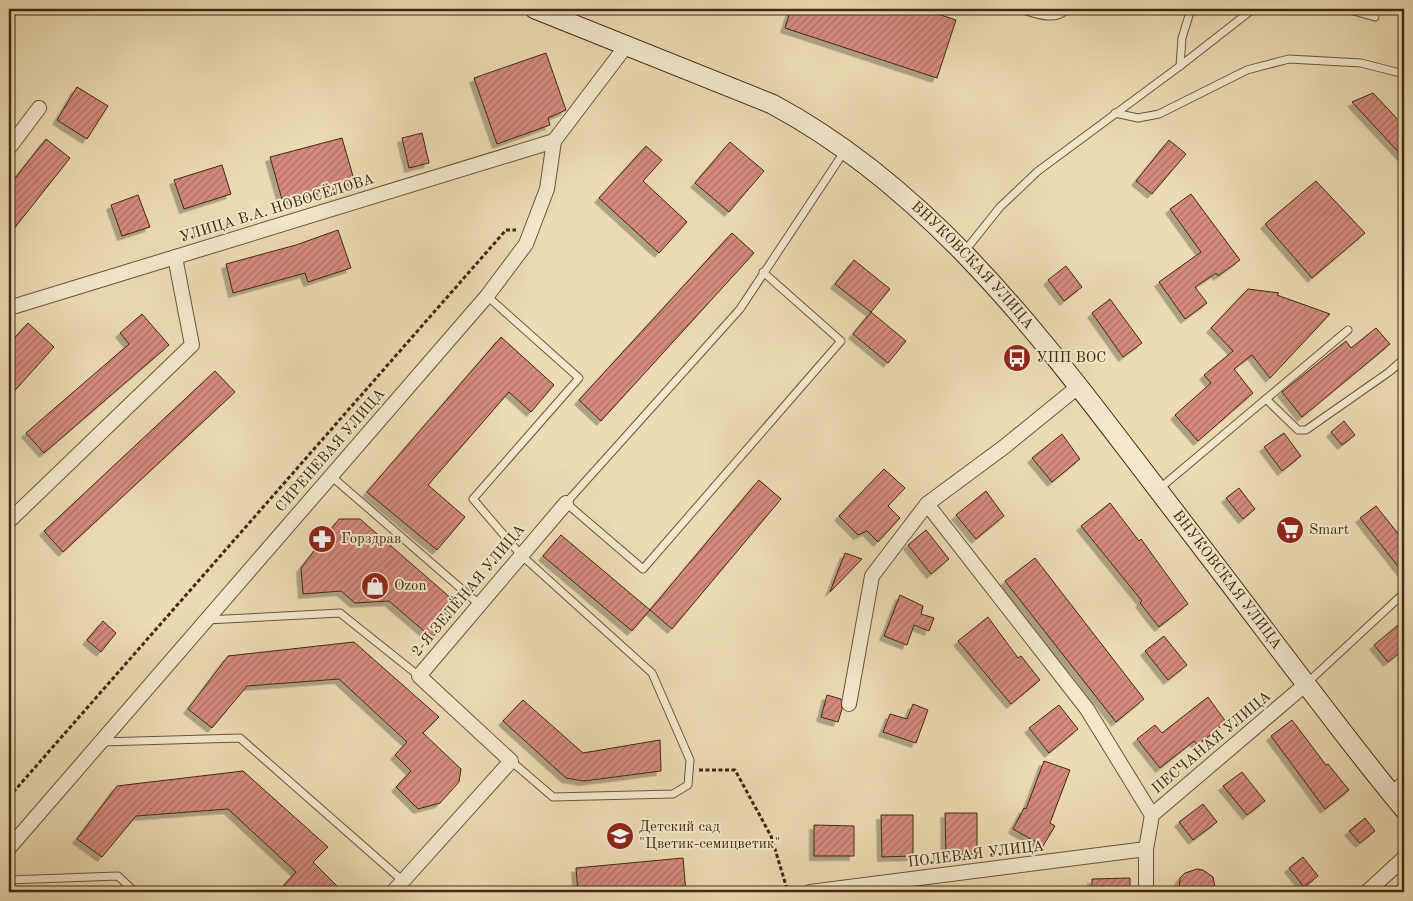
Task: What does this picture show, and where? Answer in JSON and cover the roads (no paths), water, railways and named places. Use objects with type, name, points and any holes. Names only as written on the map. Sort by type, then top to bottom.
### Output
[{"type":"main road","name":"ВНУКОВСКАЯ УЛИЦА","points":[[535,9],[772,104],[805,121],[846,149],[899,192],[964,253],[1017,310],[1079,386],[1306,684],[1404,809]]},
{"type":"street","name":"СИРЕНЕВАЯ УЛИЦА","points":[[9,848],[487,296],[526,244],[547,190],[554,141],[626,46]]},
{"type":"street","points":[[9,148],[39,108]]},
{"type":"street","name":"УЛИЦА В.А. НОВОСЁЛОВА","points":[[9,308],[554,141]]},
{"type":"street","points":[[9,520],[192,345],[175,257]]},
{"type":"street","points":[[849,704],[872,576],[927,504],[1004,448],[1079,386]]},
{"type":"street","name":"2-Я ЗЕЛЁНАЯ УЛИЦА","points":[[512,761],[419,676],[566,503]]},
{"type":"street","points":[[927,504],[1087,709],[1152,815]]},
{"type":"street","name":"ПЕСЧАНАЯ УЛИЦА","points":[[1146,892],[1146,849],[1152,815],[1306,684]]},
{"type":"street","points":[[392,892],[512,761]]},
{"type":"street","name":"ПОЛЕВАЯ УЛИЦА","points":[[810,892],[1146,849]]},
{"type":"street","points":[[1367,892],[1404,858]]},
{"type":"lane","points":[[1020,9],[1045,17],[1061,15],[1068,9]]},
{"type":"lane","points":[[1180,66],[1182,38],[1191,9]]},
{"type":"lane","points":[[964,253],[1000,207],[1038,171],[1180,66],[1253,9]]},
{"type":"lane","points":[[1346,9],[1375,17]]},
{"type":"lane","points":[[1115,114],[1138,118],[1159,114],[1248,70],[1289,59],[1361,63],[1404,74]]},
{"type":"lane","points":[[763,272],[841,341],[643,569],[566,503],[740,309],[763,272],[846,149]]},
{"type":"lane","points":[[487,296],[579,378],[473,499],[520,555],[652,673],[690,760],[688,785],[674,794],[553,797],[512,761]]},
{"type":"lane","points":[[1158,490],[1348,330]]},
{"type":"lane","points":[[1266,399],[1298,430],[1306,430],[1389,372],[1404,359]]},
{"type":"lane","points":[[331,476],[480,605]]},
{"type":"lane","points":[[1306,684],[1404,594]]},
{"type":"lane","points":[[206,620],[340,613],[419,676]]},
{"type":"lane","points":[[101,742],[240,738],[403,881]]},
{"type":"lane","points":[[1389,791],[1404,779]]},
{"type":"lane","points":[[9,880],[118,876],[135,892]]},
{"type":"place","name":"УПП ВОС","points":[[1017,358]]},
{"type":"place","name":"Smart","points":[[1290,530]]},
{"type":"place","name":"Горздрав","points":[[322,539]]},
{"type":"place","name":"Ozon","points":[[375,586]]},
{"type":"place","name":"Детский сад \"Цветик-семицветик\"","points":[[620,836]]}]
